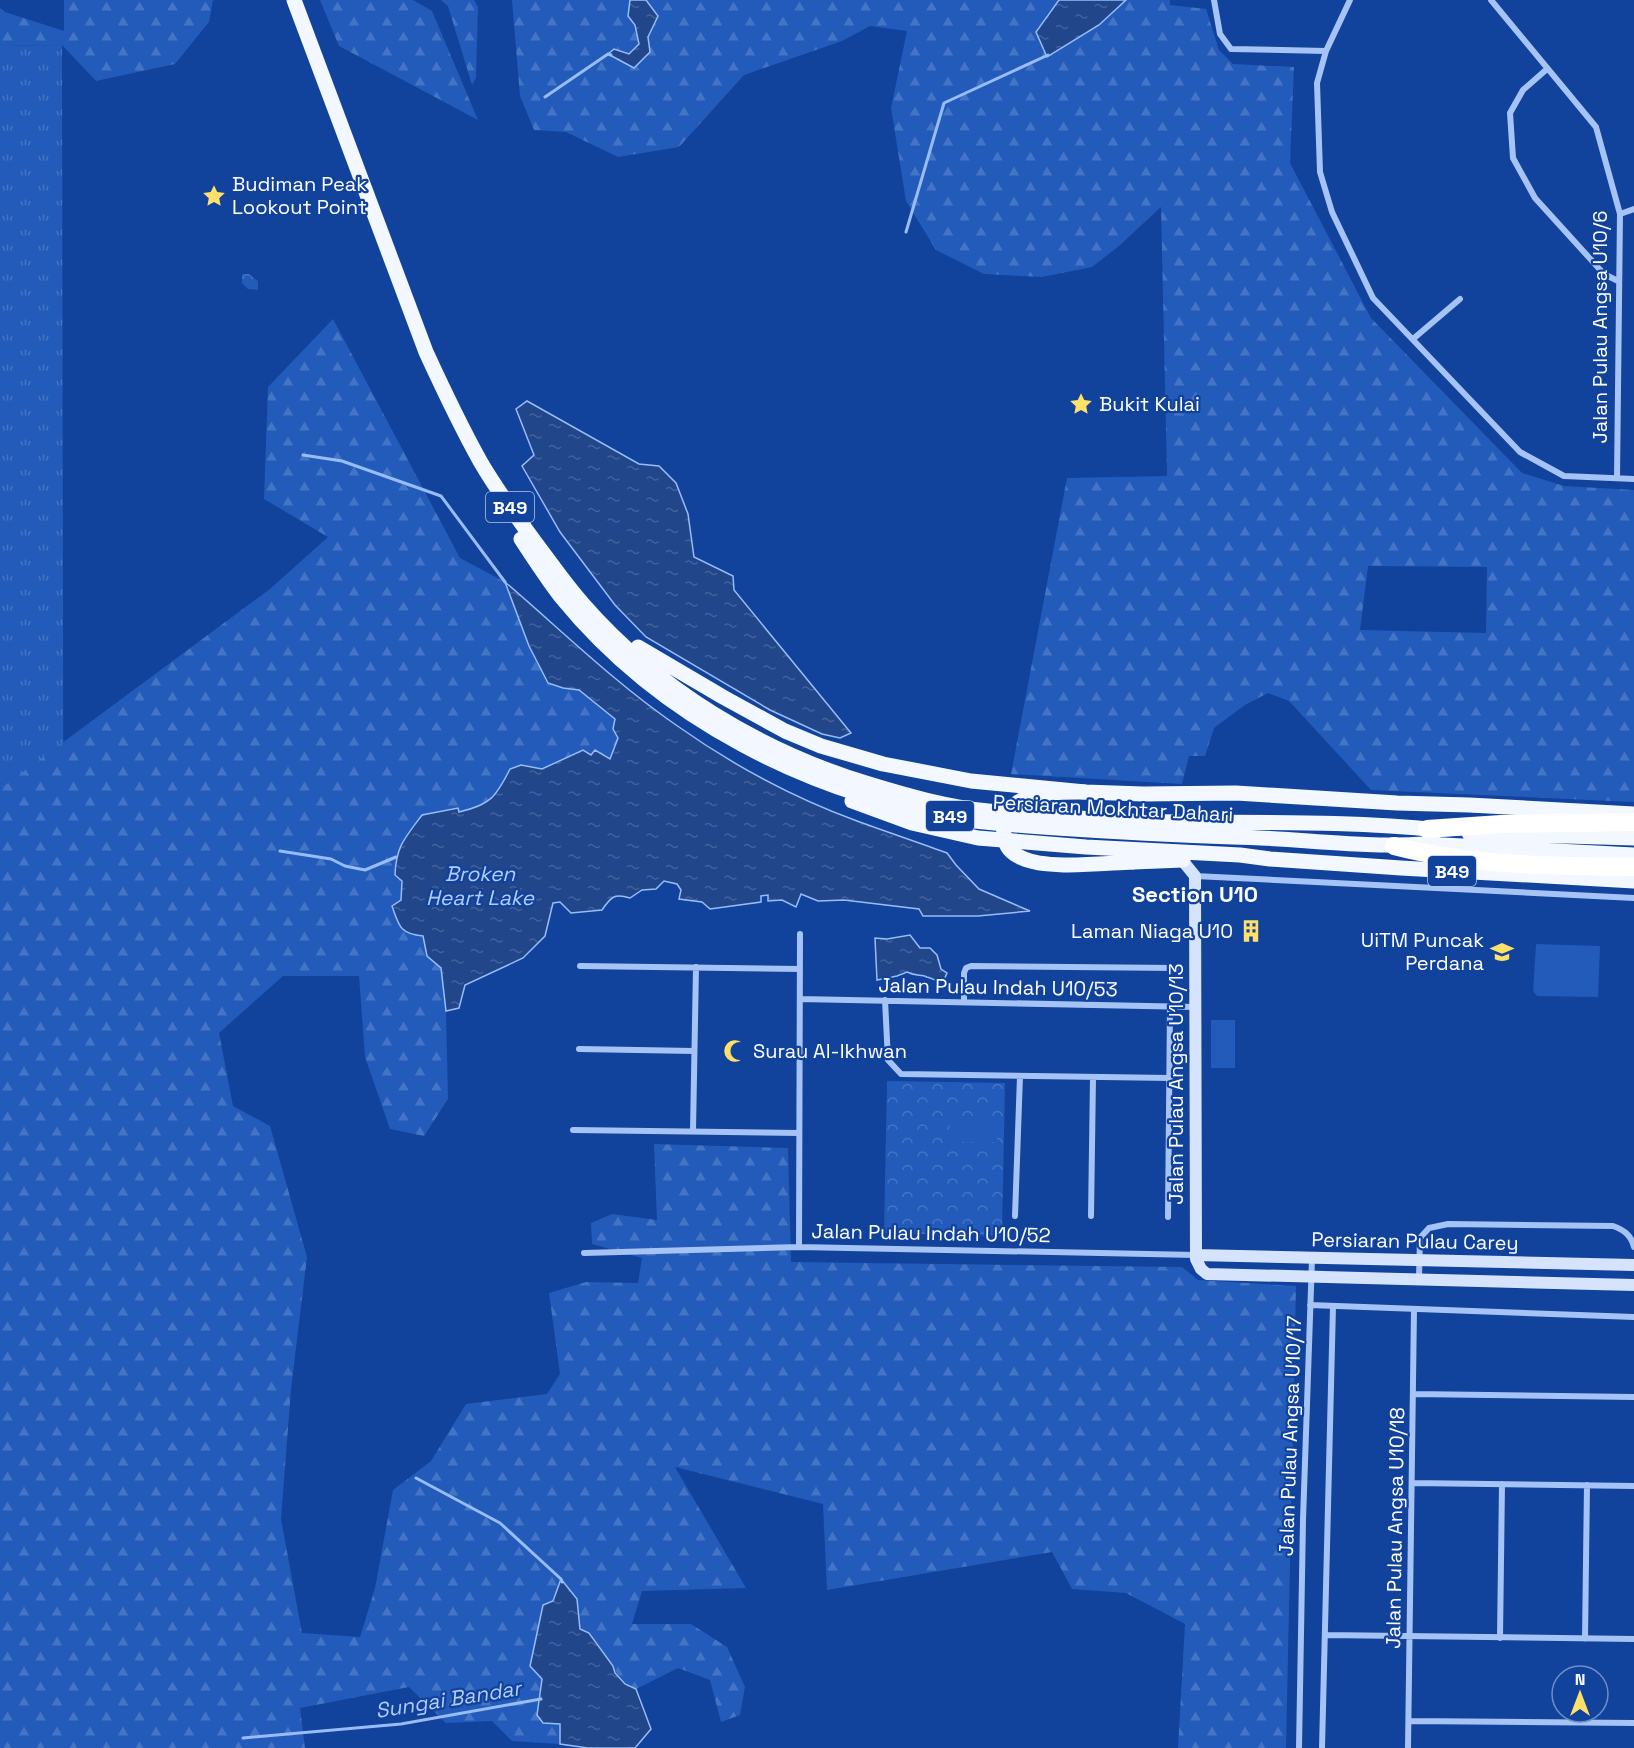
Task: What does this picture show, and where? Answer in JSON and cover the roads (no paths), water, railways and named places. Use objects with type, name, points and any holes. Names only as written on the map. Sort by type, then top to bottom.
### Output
[{"type":"highway","points":[[1427,829],[1501,824],[1634,822]]},
{"type":"highway","points":[[1394,846],[1428,855],[1524,864],[1634,867]]},
{"type":"main road","name":"Persiaran Mokhtar Dahari","points":[[294,0],[426,352],[481,463],[512,510],[585,606],[641,661],[686,697],[738,729],[806,763],[840,776],[920,799],[984,810],[1090,819],[1293,822],[1427,829],[1459,833],[1634,838]]},
{"type":"main road","name":"Persiaran Mokhtar Dahari","points":[[448,400],[457,432],[471,461],[560,596],[593,633],[644,678],[712,728],[748,749],[826,784],[889,802],[969,820],[1146,834],[1253,837],[1394,846],[1424,844],[1634,855]]},
{"type":"main road","points":[[605,626],[649,655],[785,731],[821,746],[883,764],[971,782],[1143,795],[1236,793],[1634,814]]},
{"type":"main road","name":"B49","points":[[826,784],[850,800],[880,812],[945,832],[978,838],[1573,879],[1634,881]]},
{"type":"main road","points":[[1085,792],[1040,794],[1016,803],[1007,814],[1003,827],[1004,843],[1011,852],[1023,859],[1044,864],[1270,859]]},
{"type":"street","points":[[1214,0],[1220,34],[1231,49],[1326,51]]},
{"type":"street","points":[[1350,0],[1326,51],[1317,83],[1320,172],[1332,212],[1373,298],[1520,452],[1564,476],[1634,479]]},
{"type":"street","name":"Jalan Pulau Angsa U10/6","points":[[1491,0],[1596,127],[1620,214],[1617,478]]},
{"type":"street","points":[[1547,69],[1523,90],[1510,113],[1513,158],[1535,198],[1604,274],[1618,281]]},
{"type":"street","points":[[1620,214],[1634,209]]},
{"type":"street","points":[[1413,339],[1460,298]]},
{"type":"street","points":[[1182,860],[1195,876],[1634,898]]},
{"type":"street","name":"Jalan Pulau Angsa U10/13","points":[[1195,876],[1196,1259],[1201,1269],[1207,1274]]},
{"type":"street","name":"Jalan Pulau Indah U10/52","points":[[800,934],[799,1247],[1196,1255]]},
{"type":"street","points":[[580,966],[800,969]]},
{"type":"street","points":[[964,1002],[964,973],[966,968],[971,966],[1176,968]]},
{"type":"street","points":[[693,1131],[696,967]]},
{"type":"street","name":"Jalan Pulau Indah U10/53","points":[[800,999],[1195,1007]]},
{"type":"street","points":[[885,1000],[888,1060],[900,1074],[1170,1078]]},
{"type":"street","points":[[1168,1217],[1170,1007]]},
{"type":"street","points":[[579,1049],[694,1051]]},
{"type":"street","points":[[1015,1216],[1020,1076]]},
{"type":"street","points":[[1091,1216],[1093,1077]]},
{"type":"street","points":[[573,1130],[799,1133]]},
{"type":"street","points":[[1419,1278],[1420,1238],[1429,1228],[1448,1224],[1613,1226],[1624,1230],[1633,1241],[1634,1247]]},
{"type":"street","points":[[584,1253],[799,1247]]},
{"type":"street","name":"Persiaran Pulau Carey","points":[[1196,1255],[1634,1265]]},
{"type":"street","points":[[1310,1305],[1311,1258]]},
{"type":"street","name":"Persiaran Pulau Carey","points":[[1207,1274],[1634,1285]]},
{"type":"street","name":"Jalan Pulau Angsa U10/17","points":[[1299,1748],[1310,1305],[1634,1317]]},
{"type":"street","points":[[1322,1748],[1333,1306]]},
{"type":"street","name":"Jalan Pulau Angsa U10/18","points":[[1408,1748],[1414,1309]]},
{"type":"street","points":[[1413,1394],[1634,1397]]},
{"type":"street","points":[[1412,1483],[1634,1486]]},
{"type":"street","points":[[1500,1638],[1502,1484]]},
{"type":"street","points":[[1585,1639],[1587,1485]]},
{"type":"street","points":[[1325,1635],[1634,1640]]},
{"type":"street","points":[[1409,1720],[1634,1723]]},
{"type":"water","points":[[630,0],[646,0],[658,16],[648,37],[650,52],[634,68],[608,54],[614,49],[629,54],[639,44],[635,25],[628,16]]},
{"type":"water","points":[[1059,0],[1126,0],[1099,25],[1047,57],[1036,32]]},
{"type":"water","points":[[527,401],[639,464],[659,466],[676,483],[688,514],[694,557],[733,576],[734,590],[851,733],[840,738],[822,734],[770,710],[646,637],[615,605],[560,532],[522,466],[534,455],[516,409]]},
{"type":"water","name":"Broken Heart Lake","points":[[505,582],[631,692],[719,753],[810,802],[947,853],[979,889],[1030,911],[978,916],[923,916],[919,909],[844,900],[818,901],[801,894],[796,907],[782,900],[768,901],[768,895],[761,896],[761,902],[710,909],[702,902],[679,899],[681,890],[677,884],[664,881],[656,889],[642,890],[630,898],[613,897],[602,910],[571,913],[560,902],[553,903],[545,936],[523,958],[465,985],[459,1008],[446,1011],[441,968],[427,956],[423,936],[409,933],[402,928],[392,906],[401,900],[402,881],[395,875],[397,857],[406,836],[422,815],[458,808],[459,812],[485,803],[496,793],[510,769],[521,765],[542,769],[583,750],[591,755],[595,750],[610,759],[618,738],[613,729],[615,719],[579,690],[548,683],[529,646]]},
{"type":"water","points":[[910,935],[920,948],[930,948],[937,955],[941,969],[947,973],[943,982],[907,972],[877,980],[875,938],[887,939]]},
{"type":"water","points":[[561,1579],[577,1599],[580,1629],[589,1633],[613,1666],[615,1673],[625,1684],[636,1689],[651,1729],[635,1748],[588,1748],[560,1744],[560,1724],[543,1723],[537,1715],[542,1679],[530,1666],[543,1605],[553,1601]]},
{"type":"waterway","points":[[545,97],[608,54],[611,55]]},
{"type":"waterway","points":[[906,232],[944,103],[1048,55]]},
{"type":"waterway","points":[[303,455],[342,461],[441,496],[505,582]]},
{"type":"waterway","points":[[280,851],[331,859],[345,866],[365,870],[396,857]]},
{"type":"waterway","points":[[416,1478],[500,1523],[562,1582]]},
{"type":"waterway","name":"Sungai Bandar","points":[[243,1738],[401,1724],[541,1699]]},
{"type":"place","name":"Budiman Peak Lookout Point","points":[[214,196]]},
{"type":"place","name":"Bukit Kulai","points":[[1081,404]]},
{"type":"place","name":"Laman Niaga U10","points":[[1251,931]]},
{"type":"place","name":"UiTM Puncak Perdana","points":[[1502,952]]},
{"type":"place","name":"Surau Al-Ikhwan","points":[[735,1051]]},
{"type":"district","name":"Section U10","points":[[1195,894]]}]
